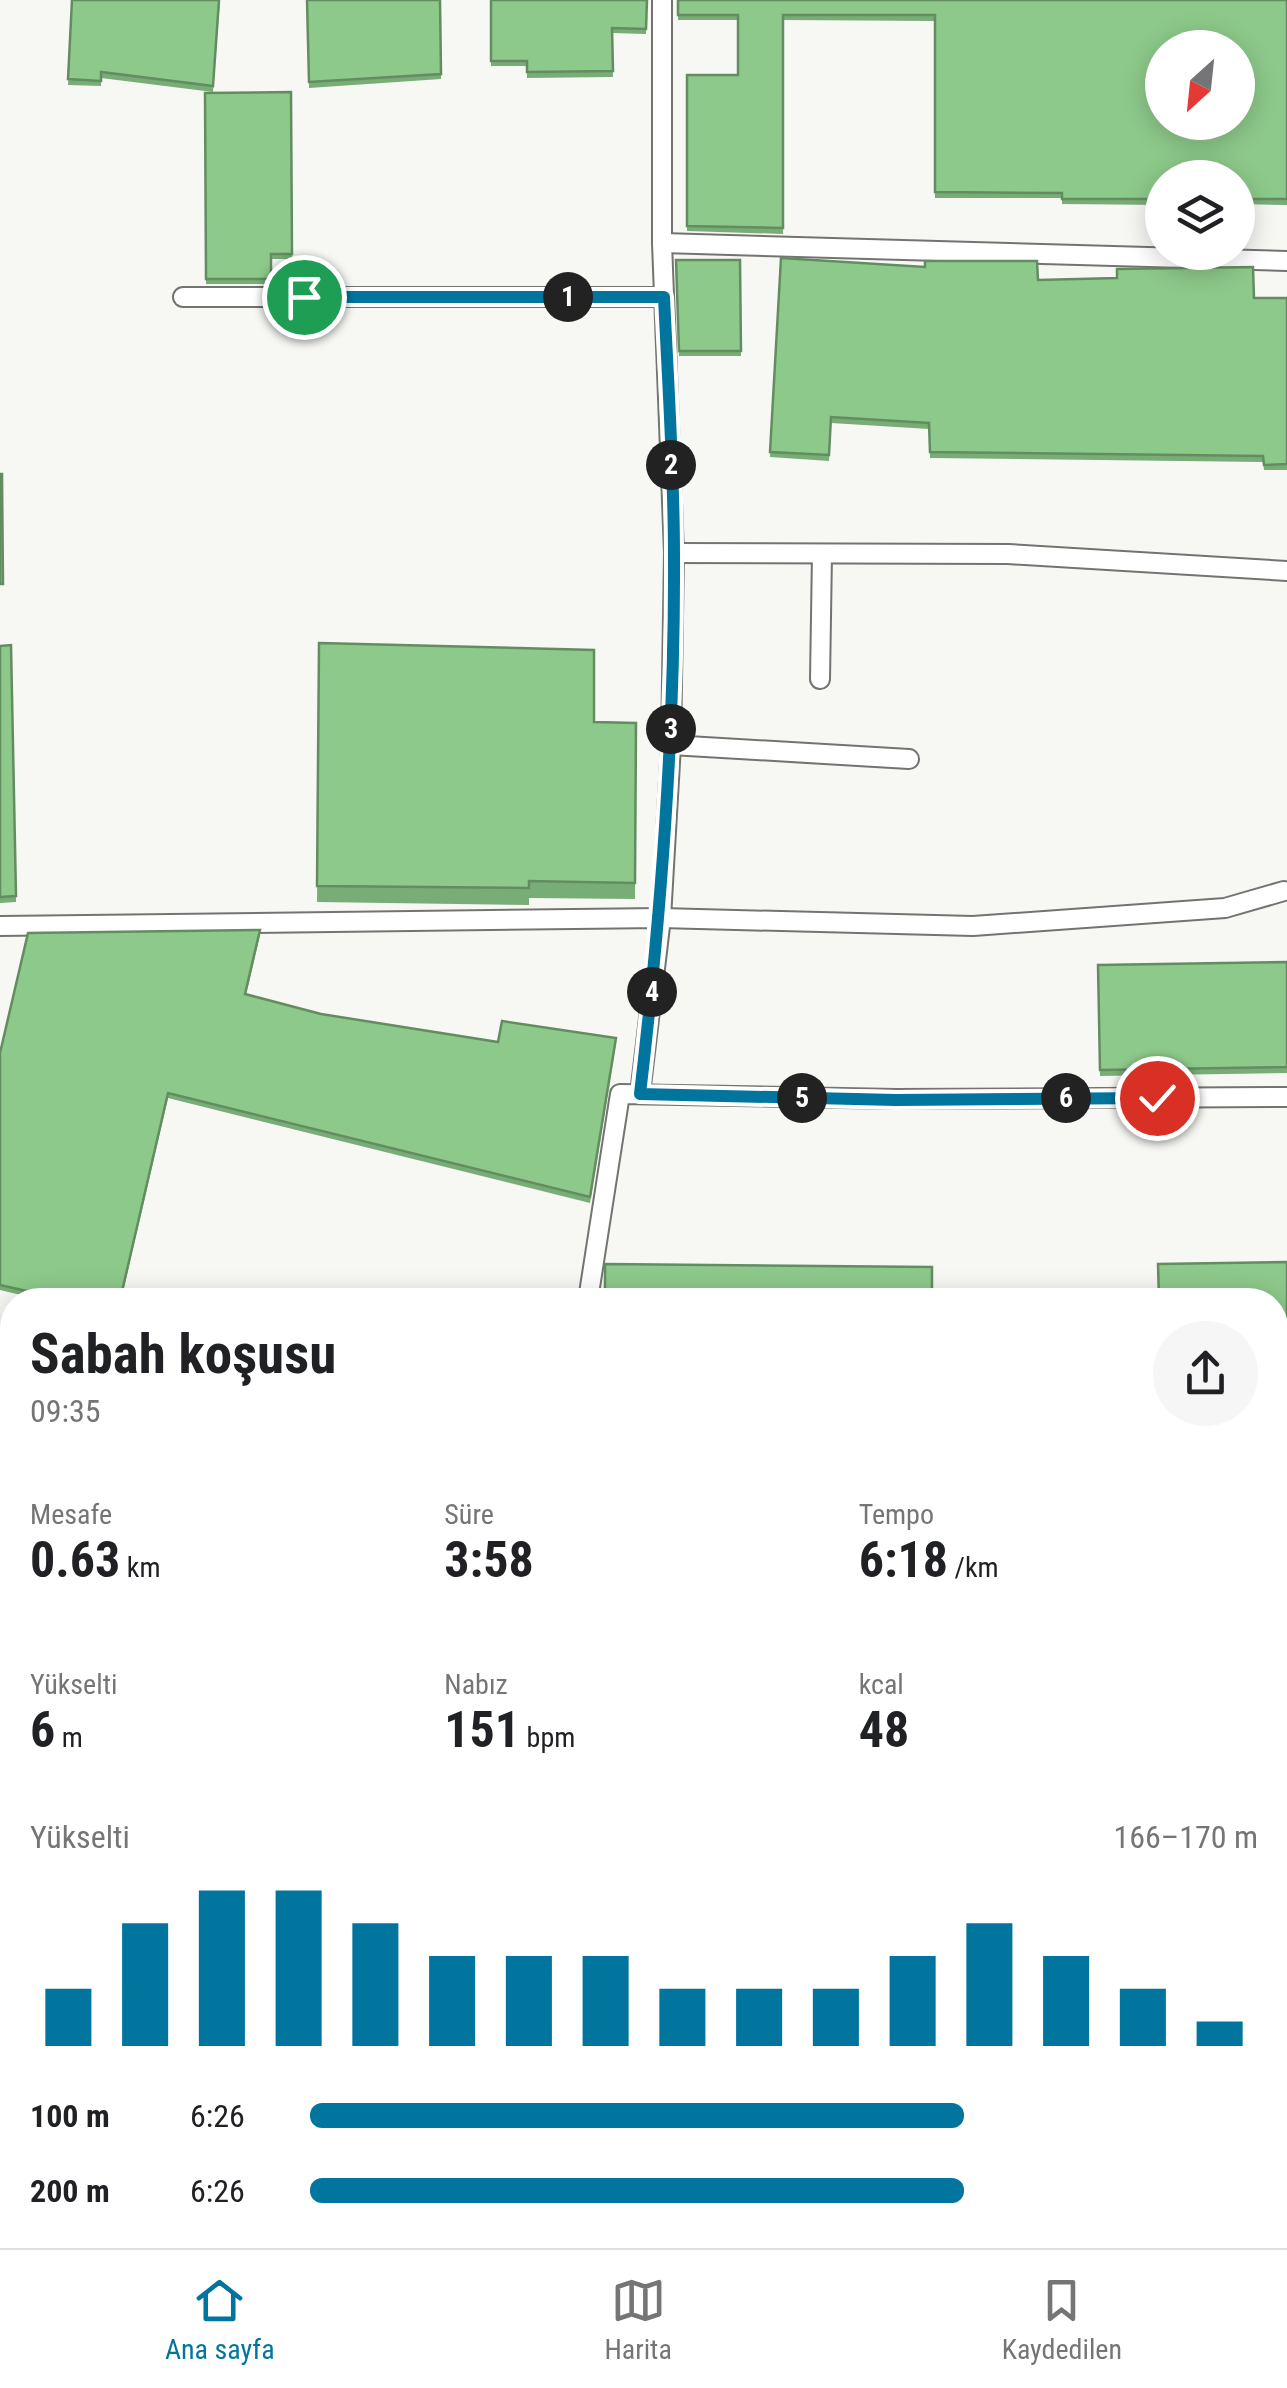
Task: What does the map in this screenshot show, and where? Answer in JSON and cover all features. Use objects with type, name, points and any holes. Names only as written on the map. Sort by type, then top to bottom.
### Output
[{"type":"street","points":[[640,1094],[661,918],[671,745],[674,553],[662,243],[662,0]]},
{"type":"street","points":[[662,243],[1287,261]]},
{"type":"street","points":[[183,296],[664,297]]},
{"type":"street","points":[[674,553],[1008,554],[1287,571]]},
{"type":"street","points":[[820,680],[822,554]]},
{"type":"street","points":[[671,745],[909,759]]},
{"type":"street","points":[[0,926],[661,918],[973,926],[1225,908],[1284,891]]},
{"type":"street","points":[[590,1288],[620,1094],[896,1100],[1287,1097]]},
{"type":"building","points":[[72,0],[219,0],[213,86],[101,72],[101,81],[68,79]]},
{"type":"building","points":[[307,0],[440,0],[441,74],[309,82]]},
{"type":"building","points":[[491,0],[647,0],[646,29],[612,28],[613,71],[527,72],[527,61],[491,61]]},
{"type":"building","points":[[678,0],[1287,0],[1287,199],[1255,199],[1255,160],[1145,160],[1145,199],[1062,199],[1062,193],[935,192],[935,15],[783,15],[783,228],[687,226],[687,75],[738,75],[738,15],[678,15]]},
{"type":"building","points":[[291,92],[292,254],[271,254],[271,279],[206,279],[205,93]]},
{"type":"building","points":[[781,258],[925,267],[925,261],[1037,261],[1038,280],[1117,278],[1117,269],[1253,270],[1254,298],[1287,298],[1287,464],[1264,465],[1263,456],[930,452],[929,423],[831,417],[829,455],[770,452]]},
{"type":"building","points":[[676,260],[740,260],[741,351],[679,351]]},
{"type":"building","points":[[2,474],[3,584],[0,584]]},
{"type":"building","points":[[319,643],[594,650],[594,722],[636,723],[635,883],[529,881],[529,888],[317,886]]},
{"type":"building","points":[[11,645],[16,896],[0,897],[0,646]]},
{"type":"building","points":[[260,930],[245,994],[321,1014],[498,1042],[502,1021],[616,1038],[590,1197],[168,1093],[123,1288],[0,1285],[0,1053],[28,933]]},
{"type":"building","points":[[1287,962],[1287,1067],[1100,1070],[1098,965]]},
{"type":"building","points":[[1287,1262],[1287,1288],[1159,1288],[1158,1264]]},
{"type":"building","points":[[605,1264],[932,1267],[932,1288],[605,1288]]},
{"type":"route","points":[[304,297],[664,297],[674,553],[671,745],[661,918],[640,1094],[896,1100],[1157,1098]]}]
